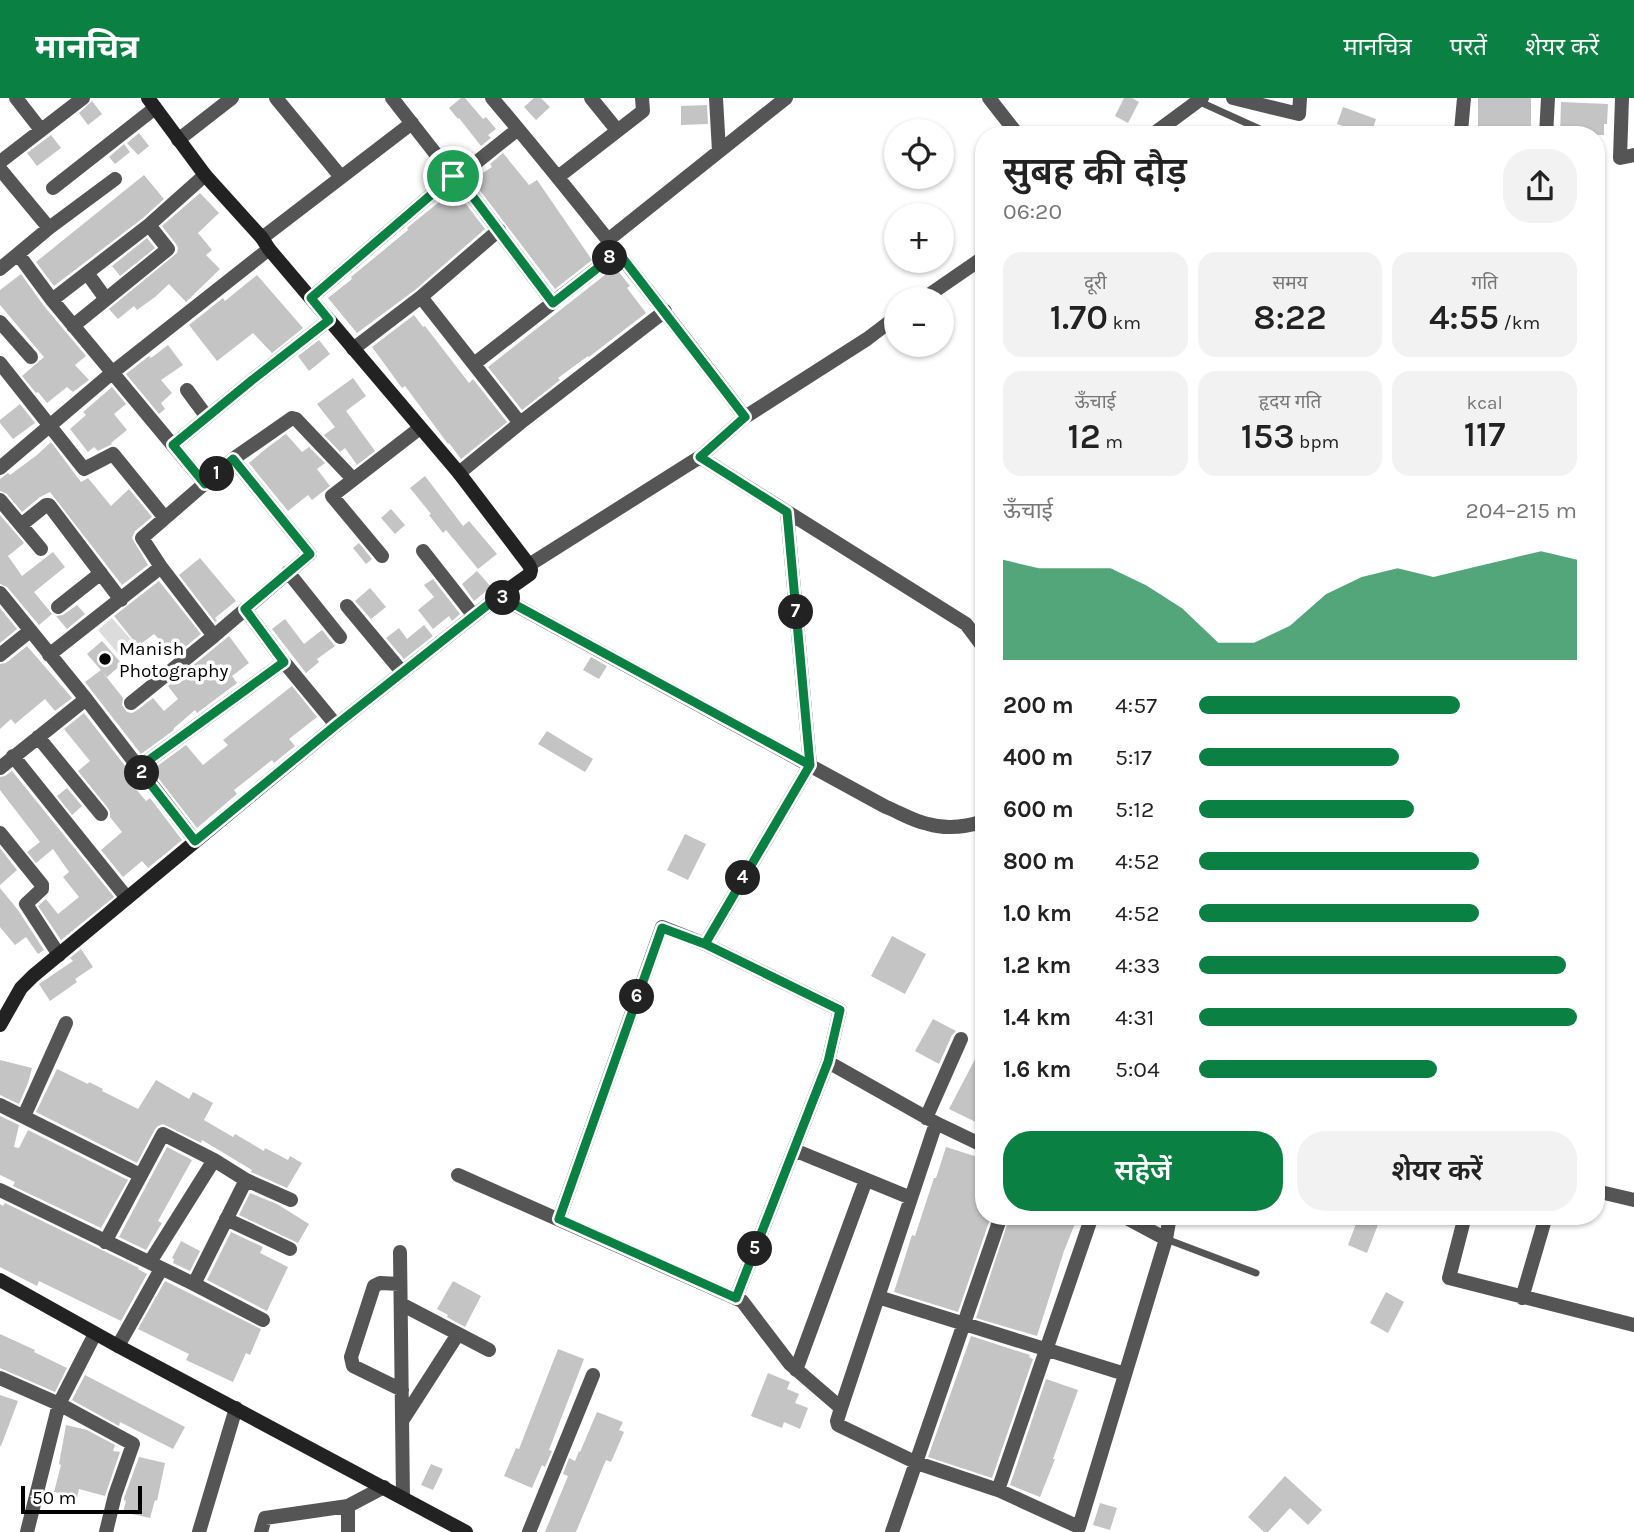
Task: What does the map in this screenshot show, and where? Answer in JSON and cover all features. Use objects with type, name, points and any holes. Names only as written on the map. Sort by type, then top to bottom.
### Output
[{"type":"street","points":[[16,98],[41,130]]},
{"type":"street","points":[[0,162],[83,98]]},
{"type":"street","points":[[178,140],[232,98]]},
{"type":"street","points":[[276,98],[341,177]]},
{"type":"street","points":[[392,98],[499,230],[553,303]]},
{"type":"street","points":[[492,98],[613,246],[745,417]]},
{"type":"street","points":[[592,98],[617,130]]},
{"type":"street","points":[[558,177],[643,111],[642,98]]},
{"type":"street","points":[[716,98],[719,151]]},
{"type":"street","points":[[474,364],[553,303],[719,151],[786,98]]},
{"type":"street","points":[[989,98],[1011,126]]},
{"type":"street","points":[[1233,98],[1299,114],[1300,98]]},
{"type":"street","points":[[1461,126],[1464,98]]},
{"type":"street","points":[[1546,126],[1548,98]]},
{"type":"street","points":[[1622,98],[1620,158],[1634,155]]},
{"type":"street","points":[[1164,126],[1200,100]]},
{"type":"street","points":[[0,1026],[20,988],[58,955],[336,725],[530,574],[531,570],[459,473],[205,174],[151,103],[53,188]]},
{"type":"street","points":[[0,468],[341,177],[412,123]]},
{"type":"street","points":[[311,298],[518,129]]},
{"type":"street","points":[[0,169],[49,228]]},
{"type":"street","points":[[52,300],[149,225],[205,174]]},
{"type":"street","points":[[0,269],[115,179]]},
{"type":"street","points":[[74,326],[168,248],[149,225]]},
{"type":"street","points":[[354,349],[421,297],[499,230]]},
{"type":"street","points":[[18,254],[52,300],[205,484]]},
{"type":"street","points":[[940,287],[975,263]]},
{"type":"street","points":[[88,273],[106,299]]},
{"type":"street","points":[[421,297],[520,423]]},
{"type":"street","points":[[459,473],[664,311]]},
{"type":"street","points":[[173,445],[329,320]]},
{"type":"street","points":[[0,322],[31,357]]},
{"type":"street","points":[[529,565],[700,457],[745,417],[850,351],[884,326]]},
{"type":"street","points":[[0,363],[84,469],[113,454],[165,517]]},
{"type":"street","points":[[187,390],[207,417]]},
{"type":"street","points":[[214,636],[142,538],[233,459],[292,418],[353,479]]},
{"type":"street","points":[[382,556],[332,496],[420,428]]},
{"type":"street","points":[[700,457],[966,624],[975,636]]},
{"type":"street","points":[[131,703],[310,554],[233,459]]},
{"type":"street","points":[[0,500],[41,549]]},
{"type":"street","points":[[21,525],[49,505],[121,600]]},
{"type":"street","points":[[705,944],[810,765],[787,512]]},
{"type":"street","points":[[423,551],[474,616]]},
{"type":"street","points":[[50,655],[161,567]]},
{"type":"street","points":[[288,572],[340,637]]},
{"type":"street","points":[[58,607],[101,573]]},
{"type":"street","points":[[0,593],[195,841]]},
{"type":"street","points":[[499,596],[886,807],[928,825],[954,827],[975,823]]},
{"type":"street","points":[[347,606],[402,672]]},
{"type":"street","points":[[245,609],[336,725]]},
{"type":"street","points":[[0,655],[30,631]]},
{"type":"street","points":[[138,768],[284,662]]},
{"type":"street","points":[[0,768],[86,699]]},
{"type":"street","points":[[37,737],[102,814]]},
{"type":"street","points":[[13,756],[127,898]]},
{"type":"street","points":[[0,833],[42,885],[26,904],[58,955]]},
{"type":"street","points":[[559,1219],[662,928],[705,944],[840,1010],[828,1062],[736,1298]]},
{"type":"street","points":[[24,1116],[66,1023]]},
{"type":"street","points":[[961,1039],[931,1121],[911,1198],[837,1421],[839,1427],[917,1464],[998,1490],[1079,1527],[1168,1225]]},
{"type":"street","points":[[828,1062],[931,1121],[975,1142]]},
{"type":"street","points":[[0,1105],[140,1175]]},
{"type":"street","points":[[105,1242],[163,1133],[246,1180],[291,1200]]},
{"type":"street","points":[[794,1150],[911,1198]]},
{"type":"street","points":[[118,1346],[155,1266],[214,1160]]},
{"type":"street","points":[[458,1175],[742,1301],[796,1370],[841,1408]]},
{"type":"street","points":[[194,1284],[246,1180]]},
{"type":"street","points":[[796,1370],[866,1180]]},
{"type":"street","points":[[0,1190],[263,1320]]},
{"type":"street","points":[[1605,1193],[1634,1200]]},
{"type":"street","points":[[226,1219],[290,1249]]},
{"type":"street","points":[[892,1532],[998,1225]]},
{"type":"street","points":[[998,1490],[1089,1225]]},
{"type":"street","points":[[1140,1225],[1166,1239]]},
{"type":"street","points":[[1463,1225],[1449,1278],[1634,1325]]},
{"type":"street","points":[[1522,1298],[1543,1225]]},
{"type":"street","points":[[400,1252],[403,1498]]},
{"type":"street","points":[[0,1280],[95,1334],[466,1532]]},
{"type":"street","points":[[400,1284],[380,1283],[374,1286],[351,1357],[353,1366],[402,1390]]},
{"type":"street","points":[[878,1297],[1125,1374]]},
{"type":"street","points":[[401,1304],[489,1350]]},
{"type":"street","points":[[27,1532],[59,1404],[95,1334]]},
{"type":"street","points":[[402,1421],[458,1334]]},
{"type":"street","points":[[529,1532],[593,1375]]},
{"type":"street","points":[[0,1378],[59,1404],[133,1444],[115,1495],[106,1532]]},
{"type":"street","points":[[199,1532],[236,1408]]},
{"type":"street","points":[[261,1532],[265,1518],[348,1506],[384,1487]]},
{"type":"street","points":[[348,1506],[348,1532]]},
{"type":"lane","points":[[1200,100],[1254,126]]},
{"type":"lane","points":[[1166,1239],[1256,1273]]},
{"type":"shaded area","points":[[112,618],[135,644],[120,656],[98,630]]},
{"type":"building","points":[[461,98],[465,98],[483,119],[486,117],[496,129],[488,135],[491,138],[481,146],[449,108]]},
{"type":"building","points":[[534,98],[541,98],[550,107],[536,120],[524,107]]},
{"type":"building","points":[[1124,98],[1139,102],[1128,123],[1115,116]]},
{"type":"building","points":[[1478,98],[1531,98],[1531,126],[1478,126]]},
{"type":"building","points":[[92,101],[102,114],[88,125],[79,113]]},
{"type":"building","points":[[1561,102],[1608,104],[1607,124],[1604,126],[1560,126]]},
{"type":"building","points":[[707,105],[708,124],[681,125],[681,106]]},
{"type":"building","points":[[1343,107],[1376,119],[1374,126],[1337,124]]},
{"type":"building","points":[[139,133],[149,146],[138,155],[127,143]]},
{"type":"building","points":[[51,135],[61,148],[37,166],[27,153]]},
{"type":"building","points":[[124,144],[130,152],[115,164],[109,157]]},
{"type":"building","points":[[503,153],[529,185],[537,180],[592,260],[555,289],[472,180],[492,167],[490,164]]},
{"type":"building","points":[[144,175],[164,199],[54,286],[36,262]]},
{"type":"building","points":[[454,190],[485,229],[415,290],[357,333],[328,298]]},
{"type":"building","points":[[200,193],[219,213],[198,233],[212,250],[206,255],[220,269],[186,302],[169,284],[137,310],[134,306],[118,319],[109,309],[177,253],[176,244],[162,226]]},
{"type":"building","points":[[147,238],[155,248],[120,276],[112,266]]},
{"type":"building","points":[[615,267],[646,313],[558,378],[560,380],[522,410],[488,367]]},
{"type":"building","points":[[21,274],[86,356],[75,365],[89,380],[73,392],[67,387],[47,403],[22,376],[44,357],[0,305],[0,290]]},
{"type":"building","points":[[257,275],[303,328],[272,353],[253,333],[217,361],[189,325]]},
{"type":"building","points":[[414,315],[469,383],[473,379],[507,422],[461,459],[372,347]]},
{"type":"building","points":[[319,340],[330,354],[309,371],[298,356]]},
{"type":"building","points":[[168,345],[183,365],[161,380],[172,393],[161,403],[165,409],[159,414],[126,374]]},
{"type":"building","points":[[353,378],[366,396],[346,411],[375,451],[357,465],[345,448],[340,452],[324,435],[335,427],[317,404]]},
{"type":"building","points":[[112,387],[126,404],[114,414],[127,430],[112,444],[98,451],[94,447],[88,452],[70,429],[86,415],[83,412]]},
{"type":"building","points":[[20,404],[35,423],[13,439],[0,420]]},
{"type":"building","points":[[286,434],[302,452],[309,447],[325,463],[317,469],[330,486],[312,500],[308,495],[288,511],[249,463]]},
{"type":"building","points":[[51,442],[81,482],[88,478],[111,506],[129,489],[152,517],[135,531],[132,538],[148,565],[122,585],[50,492],[22,512],[7,494],[0,491],[0,479],[8,473],[10,475]]},
{"type":"building","points":[[425,476],[463,526],[469,521],[497,554],[478,569],[446,530],[443,533],[410,488]]},
{"type":"building","points":[[391,509],[405,525],[395,534],[381,518]]},
{"type":"building","points":[[0,515],[24,543],[8,556],[22,576],[53,552],[65,567],[34,592],[52,614],[39,625],[7,587],[0,584]]},
{"type":"building","points":[[359,543],[372,559],[366,564],[353,548]]},
{"type":"building","points":[[200,558],[236,601],[215,618],[215,622],[179,575]]},
{"type":"building","points":[[477,571],[491,587],[474,601],[462,584]]},
{"type":"building","points":[[433,579],[460,614],[452,621],[449,616],[433,629],[418,610],[434,597],[424,585]]},
{"type":"building","points":[[159,581],[201,634],[174,656],[154,634],[138,646],[114,616]]},
{"type":"building","points":[[370,588],[386,607],[371,619],[355,601]]},
{"type":"building","points":[[77,605],[85,614],[67,629],[56,616],[63,615]]},
{"type":"building","points":[[0,608],[17,629],[0,643]]},
{"type":"building","points":[[285,619],[304,644],[322,630],[335,646],[317,659],[319,662],[306,673],[272,629]]},
{"type":"building","points":[[424,625],[433,636],[404,659],[386,638],[399,628],[407,639]]},
{"type":"building","points":[[229,636],[249,663],[232,676],[237,683],[197,713],[195,710],[174,730],[141,754],[85,682],[101,670],[123,698],[122,705],[127,712],[136,711],[153,698],[164,711],[178,699],[168,686]]},
{"type":"building","name":"Manish Photography","points":[[102,641],[122,664],[107,677],[87,654]]},
{"type":"building","points":[[27,646],[72,698],[55,711],[45,699],[15,724],[11,719],[0,729],[0,664],[6,663]]},
{"type":"building","points":[[591,657],[607,666],[599,679],[583,670]]},
{"type":"building","points":[[292,686],[317,717],[289,739],[295,746],[274,763],[272,760],[234,790],[237,794],[197,828],[152,770],[186,745],[203,765],[228,745],[223,740]]},
{"type":"building","points":[[84,713],[129,771],[125,776],[146,801],[150,798],[182,840],[148,868],[142,861],[123,877],[101,850],[122,832],[110,817],[108,808],[78,771],[90,761],[64,729]]},
{"type":"building","points":[[547,731],[593,759],[585,772],[538,744]]},
{"type":"building","points":[[12,771],[114,897],[61,940],[38,906],[46,899],[58,914],[79,897],[63,877],[69,872],[53,849],[36,863],[27,852],[40,842],[0,790],[0,777]]},
{"type":"building","points":[[67,788],[82,806],[72,815],[57,796]]},
{"type":"building","points":[[685,834],[706,844],[688,880],[667,870]]},
{"type":"building","points":[[0,848],[17,870],[0,885]]},
{"type":"building","points":[[0,888],[44,950],[38,954],[26,937],[15,945],[0,927]]},
{"type":"building","points":[[892,936],[926,954],[905,994],[871,976]]},
{"type":"building","points":[[81,949],[93,967],[50,1001],[39,984],[73,961],[70,958]]},
{"type":"building","points":[[933,1019],[956,1031],[939,1064],[915,1051]]},
{"type":"building","points":[[975,1059],[975,1122],[949,1109]]},
{"type":"building","points":[[0,1060],[32,1068],[19,1104],[0,1095]]},
{"type":"building","points":[[57,1069],[88,1084],[89,1082],[138,1109],[156,1080],[189,1099],[193,1092],[213,1103],[204,1120],[264,1151],[265,1148],[288,1160],[290,1156],[302,1163],[287,1188],[251,1172],[252,1170],[202,1140],[201,1143],[163,1124],[155,1129],[137,1163],[36,1112]]},
{"type":"building","points":[[0,1116],[19,1125],[14,1147],[19,1148],[28,1130],[128,1180],[101,1228],[13,1186],[15,1182],[0,1175]]},
{"type":"building","points":[[167,1147],[192,1160],[158,1221],[162,1223],[146,1250],[119,1237]]},
{"type":"building","points":[[946,1147],[975,1156],[975,1225],[988,1225],[958,1312],[894,1292],[912,1235],[915,1236]]},
{"type":"building","points":[[250,1193],[277,1204],[309,1224],[298,1243],[239,1215]]},
{"type":"building","points":[[5,1203],[147,1274],[121,1321],[39,1281],[37,1286],[0,1267],[0,1204],[3,1206]]},
{"type":"building","points":[[1007,1225],[1074,1225],[1037,1336],[976,1318]]},
{"type":"building","points":[[1356,1225],[1378,1225],[1367,1253],[1348,1245]]},
{"type":"building","points":[[231,1232],[263,1247],[260,1253],[288,1267],[267,1311],[207,1280]]},
{"type":"building","points":[[181,1241],[200,1251],[190,1271],[173,1263],[172,1258]]},
{"type":"building","points":[[165,1281],[261,1329],[250,1355],[246,1353],[233,1382],[186,1360],[189,1354],[138,1329]]},
{"type":"building","points":[[453,1281],[481,1296],[465,1327],[437,1309]]},
{"type":"building","points":[[1386,1292],[1404,1302],[1388,1333],[1370,1323]]},
{"type":"building","points":[[0,1334],[67,1368],[55,1392],[0,1368]]},
{"type":"building","points":[[971,1336],[1030,1355],[1033,1359],[992,1478],[928,1457]]},
{"type":"building","points":[[558,1349],[584,1359],[549,1450],[552,1451],[545,1467],[542,1465],[532,1488],[504,1476],[516,1448],[519,1449]]},
{"type":"building","points":[[768,1373],[790,1382],[787,1389],[799,1394],[795,1403],[808,1408],[800,1429],[784,1422],[782,1428],[751,1416]]},
{"type":"building","points":[[85,1375],[185,1427],[173,1449],[120,1422],[119,1426],[72,1400]]},
{"type":"building","points":[[1046,1379],[1078,1390],[1040,1497],[1010,1485]]},
{"type":"building","points":[[0,1395],[18,1401],[1,1446],[0,1446]]},
{"type":"building","points":[[597,1412],[623,1422],[619,1430],[624,1432],[611,1462],[606,1460],[576,1532],[545,1532],[568,1476],[563,1474],[569,1458],[575,1461]]},
{"type":"building","points":[[66,1425],[87,1430],[115,1445],[113,1451],[120,1452],[105,1496],[79,1489],[77,1497],[54,1492],[61,1465],[59,1464]]},
{"type":"building","points":[[139,1457],[165,1463],[157,1501],[155,1500],[150,1518],[123,1512],[126,1501],[124,1498]]},
{"type":"building","points":[[431,1464],[443,1469],[433,1490],[421,1485]]},
{"type":"building","points":[[1285,1476],[1322,1510],[1308,1525],[1290,1508],[1268,1532],[1264,1532],[1248,1517]]},
{"type":"building","points":[[1100,1503],[1117,1508],[1110,1530],[1093,1525]]},
{"type":"place","name":"Manish Photography","points":[[105,659]]},
{"type":"route","points":[[453,176],[311,298],[329,320],[173,445],[205,484],[233,459],[310,554],[245,609],[284,662],[138,768],[195,841],[499,596],[810,765],[705,944],[840,1010],[828,1062],[736,1298],[559,1219],[662,928],[705,944],[757,854],[810,765],[787,512],[700,457],[745,417],[618,252],[553,303],[458,177],[453,176]]}]
